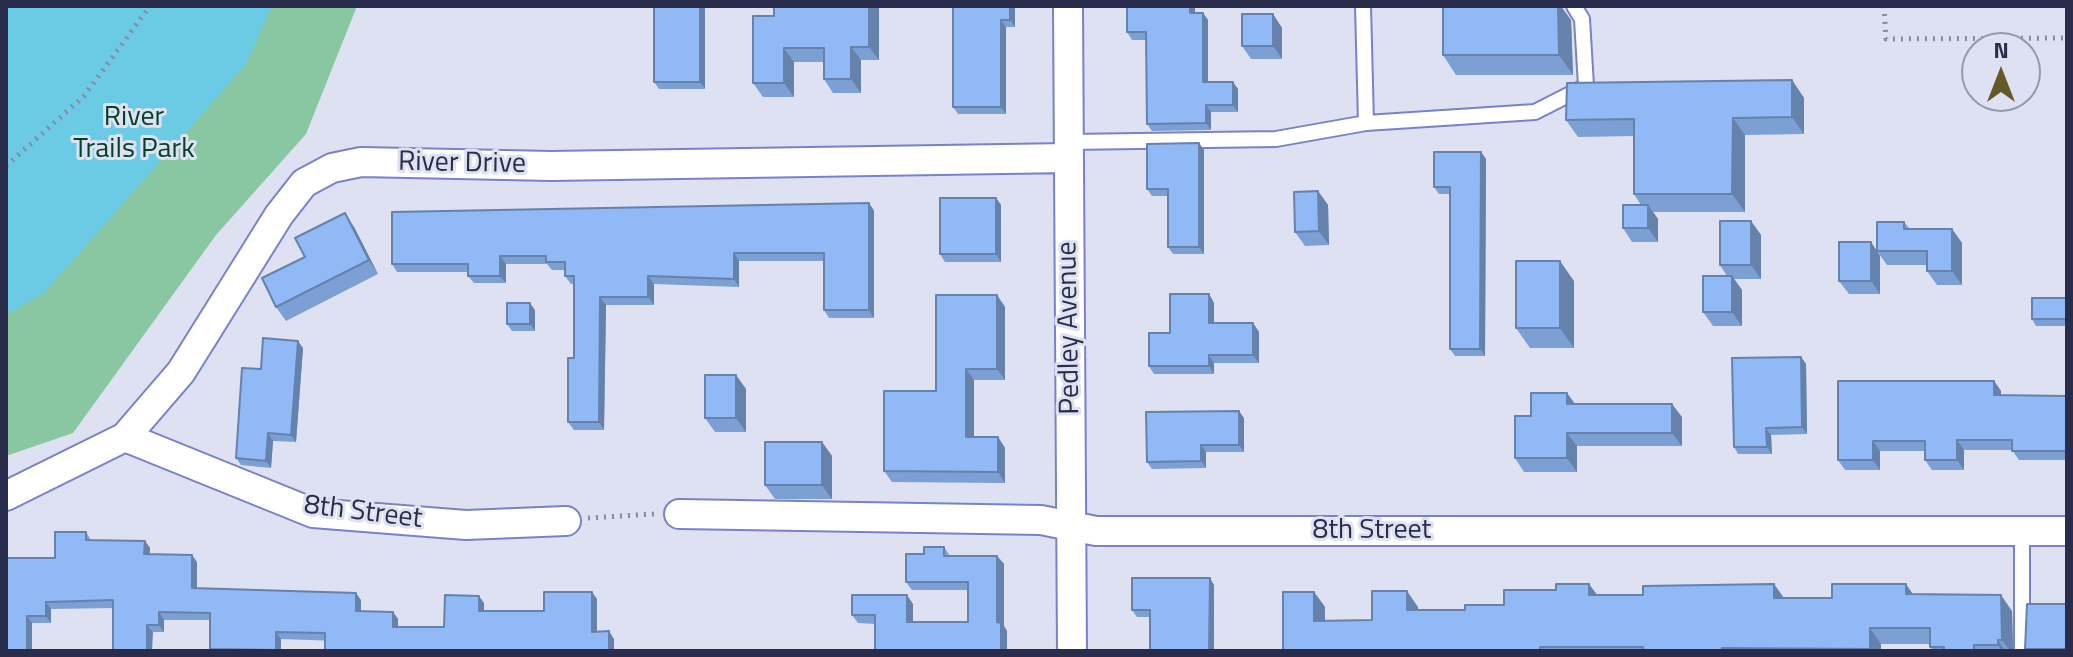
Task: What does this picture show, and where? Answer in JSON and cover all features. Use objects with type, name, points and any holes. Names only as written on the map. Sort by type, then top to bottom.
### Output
[{"type":"street","name":"Pedley Avenue","points":[[1068,6],[1072,651]]},
{"type":"street","name":"River Drive","points":[[6,496],[125,437],[181,372],[279,215],[304,183],[332,168],[361,162],[551,166],[1069,150]]},
{"type":"street","name":"8th Street","points":[[125,437],[313,513],[466,525],[566,521]]},
{"type":"street","name":"8th Street","points":[[679,514],[1041,520],[1096,531],[2067,531]]},
{"type":"lane","points":[[1363,6],[1366,123]]},
{"type":"lane","points":[[1069,150],[1276,139],[1366,123],[1535,112],[1586,86],[1582,19],[1574,6]]},
{"type":"lane","points":[[2022,531],[2022,651]]},
{"type":"path","points":[[6,166],[84,96],[150,6]]},
{"type":"path","points":[[1884,6],[1886,39],[2067,38]]},
{"type":"path","points":[[566,521],[679,514]]},
{"type":"green space","name":"River Trails Park","points":[[6,6],[357,6],[306,134],[216,235],[73,433],[6,456]]},
{"type":"water","points":[[6,6],[272,6],[246,64],[45,292],[6,315]]},
{"type":"building","points":[[654,6],[700,6],[700,82],[654,82]]},
{"type":"building","points":[[774,6],[869,6],[869,47],[851,47],[851,79],[824,79],[824,48],[784,48],[784,83],[753,83],[753,16],[774,16]]},
{"type":"building","points":[[953,6],[1010,6],[1010,20],[1001,20],[1001,107],[953,107]]},
{"type":"building","points":[[1127,6],[1190,6],[1190,13],[1203,13],[1203,82],[1233,82],[1233,105],[1206,105],[1206,123],[1147,124],[1146,32],[1127,32]]},
{"type":"building","points":[[1443,6],[1558,6],[1559,55],[1443,55]]},
{"type":"building","points":[[1242,14],[1273,14],[1273,46],[1242,46]]},
{"type":"building","points":[[1792,80],[1792,117],[1733,118],[1732,194],[1634,194],[1634,119],[1566,120],[1567,83]]},
{"type":"building","points":[[1199,143],[1199,247],[1168,247],[1168,189],[1147,189],[1147,144]]},
{"type":"building","points":[[1434,152],[1481,152],[1480,349],[1450,349],[1450,187],[1434,187]]},
{"type":"building","points":[[1318,191],[1319,231],[1295,232],[1294,192]]},
{"type":"building","points":[[940,198],[996,198],[996,254],[940,254]]},
{"type":"building","points":[[869,203],[869,310],[824,310],[824,253],[734,253],[734,279],[648,276],[648,297],[600,297],[599,422],[568,422],[568,358],[574,358],[574,276],[565,276],[565,262],[546,262],[546,256],[500,256],[500,276],[468,276],[468,264],[392,264],[392,212]]},
{"type":"building","points":[[1623,205],[1648,205],[1648,228],[1623,228]]},
{"type":"building","points":[[345,213],[369,260],[276,307],[262,278],[305,257],[295,238]]},
{"type":"building","points":[[1720,221],[1751,221],[1751,265],[1720,265]]},
{"type":"building","points":[[1877,222],[1904,222],[1904,229],[1952,229],[1952,271],[1927,271],[1927,251],[1877,251]]},
{"type":"building","points":[[1839,242],[1871,242],[1871,281],[1839,281]]},
{"type":"building","points":[[1516,261],[1560,261],[1560,328],[1516,328]]},
{"type":"building","points":[[1703,276],[1732,276],[1732,312],[1703,312]]},
{"type":"building","points":[[1170,294],[1209,294],[1209,323],[1253,323],[1253,355],[1209,355],[1209,366],[1149,366],[1149,333],[1170,333]]},
{"type":"building","points":[[936,295],[997,295],[997,369],[966,369],[966,437],[998,437],[998,472],[884,471],[884,391],[936,391]]},
{"type":"building","points":[[2032,298],[2067,298],[2067,319],[2032,319]]},
{"type":"building","points":[[507,303],[530,303],[530,324],[507,324]]},
{"type":"building","points":[[263,338],[298,341],[291,435],[268,433],[266,461],[236,458],[242,368],[261,369]]},
{"type":"building","points":[[1801,357],[1802,427],[1766,428],[1767,447],[1734,447],[1732,358]]},
{"type":"building","points":[[705,375],[736,375],[736,418],[705,418]]},
{"type":"building","points":[[1838,381],[1994,381],[1994,395],[2067,396],[2067,451],[2012,451],[2012,440],[1957,440],[1957,460],[1925,460],[1925,441],[1873,441],[1873,460],[1838,460]]},
{"type":"building","points":[[1531,393],[1567,393],[1567,404],[1672,404],[1672,433],[1567,433],[1567,458],[1515,458],[1515,416],[1531,416]]},
{"type":"building","points":[[1239,411],[1239,445],[1201,445],[1201,461],[1147,462],[1146,412]]},
{"type":"building","points":[[765,442],[822,442],[822,485],[765,485]]},
{"type":"building","points":[[55,532],[86,532],[86,540],[145,541],[144,554],[192,555],[192,588],[356,593],[356,611],[393,612],[393,627],[444,627],[445,595],[479,596],[479,611],[544,611],[544,592],[592,592],[592,632],[609,631],[609,651],[325,651],[325,633],[276,632],[276,650],[210,649],[210,613],[159,612],[159,625],[147,625],[147,651],[113,651],[113,600],[46,602],[46,616],[27,616],[27,651],[6,651],[6,558],[55,558]]},
{"type":"building","points":[[924,547],[944,547],[944,556],[997,556],[997,622],[1001,623],[1001,651],[875,651],[875,615],[852,615],[852,595],[907,595],[907,622],[968,622],[968,582],[906,582],[906,554],[924,554]]},
{"type":"building","points":[[1132,578],[1210,578],[1209,651],[1150,651],[1150,610],[1132,610]]},
{"type":"building","points":[[1556,584],[1589,584],[1589,595],[1643,595],[1643,586],[1774,584],[1774,598],[1832,598],[1832,584],[1906,584],[1906,594],[2001,595],[2002,640],[1998,640],[1998,645],[1974,645],[1974,651],[1944,651],[1944,647],[1930,647],[1930,628],[1870,628],[1870,649],[1643,651],[1643,647],[1540,647],[1540,651],[1283,651],[1283,592],[1314,592],[1314,621],[1372,620],[1372,591],[1407,591],[1407,610],[1465,610],[1465,605],[1504,605],[1504,590],[1556,590]]},
{"type":"building","points":[[2027,604],[2067,604],[2067,649],[2025,649]]}]
